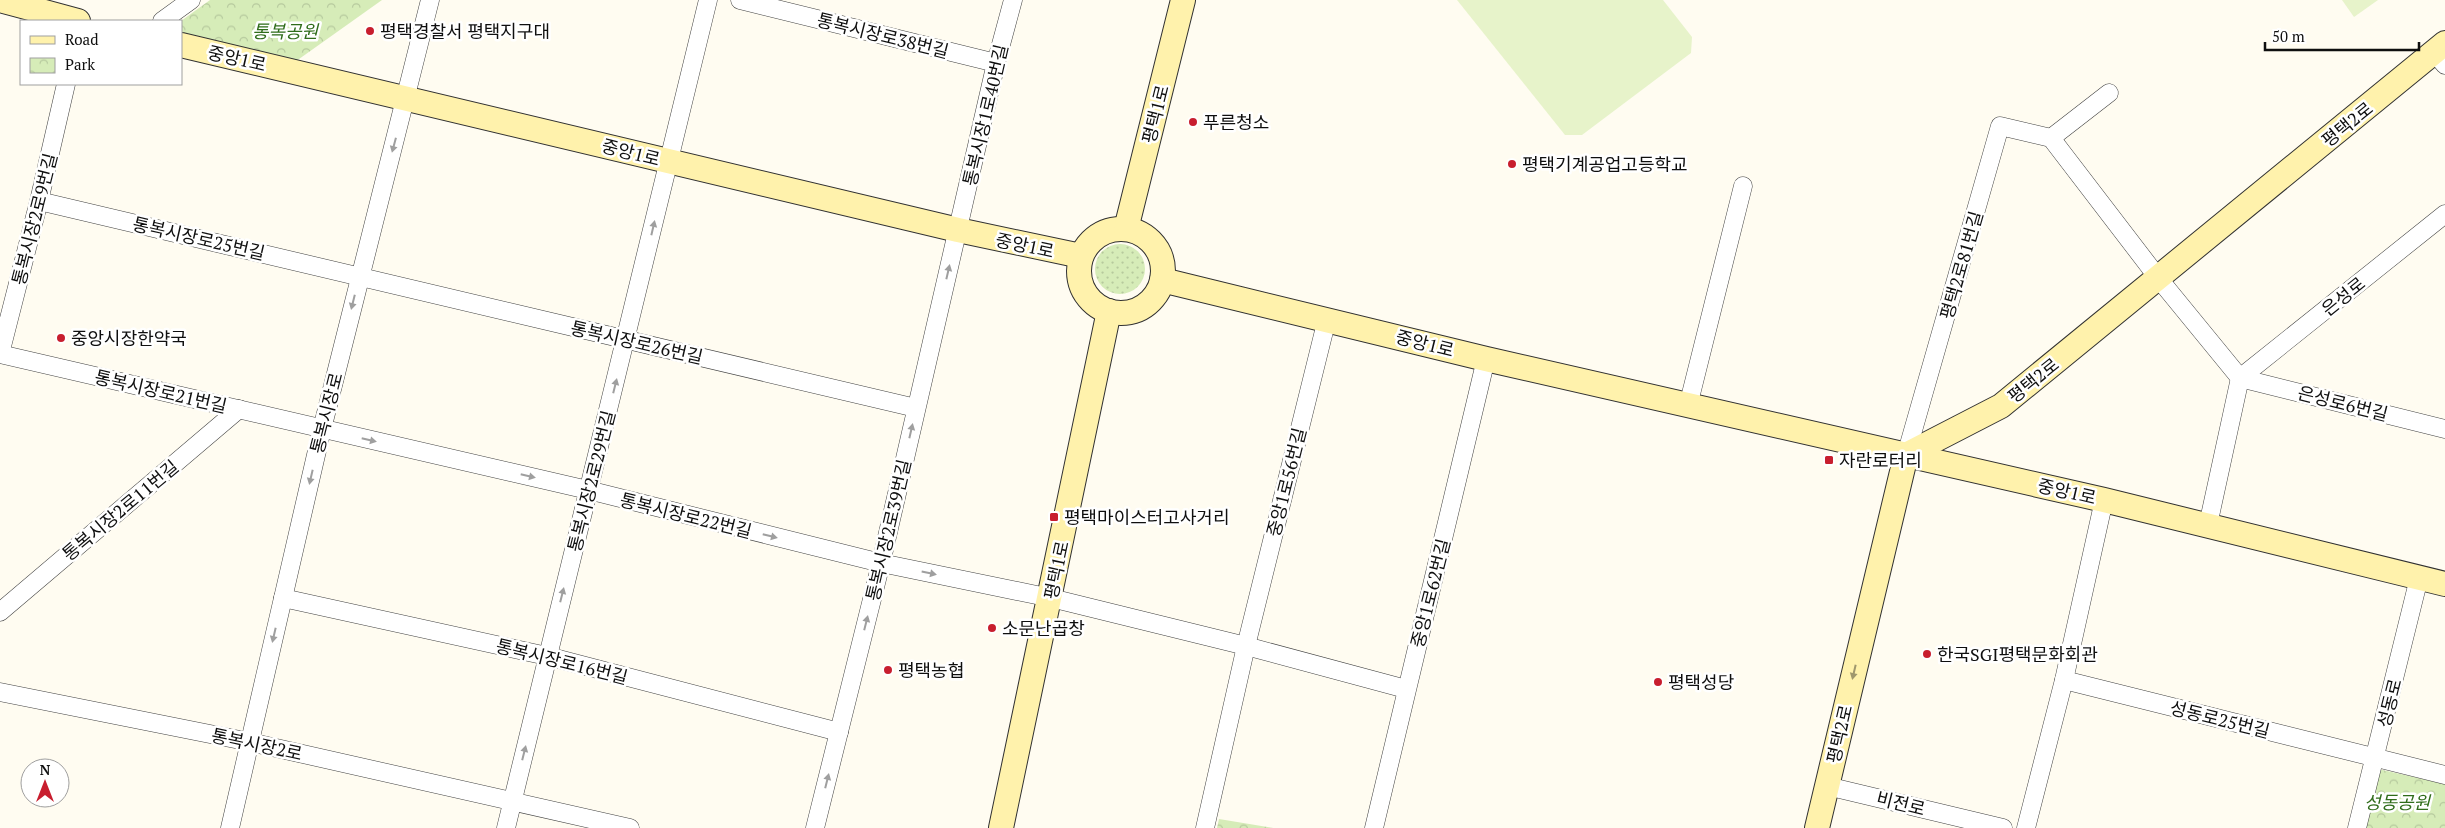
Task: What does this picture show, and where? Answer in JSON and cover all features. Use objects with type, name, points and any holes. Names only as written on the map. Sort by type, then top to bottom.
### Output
[{"type":"street","points":[[0,0],[74,20]]},
{"type":"street","points":[[163,20],[191,0]]},
{"type":"street","name":"통복시장로","points":[[230,828],[322,429],[430,0]]},
{"type":"street","name":"통복시장2로29번길","points":[[513,800],[588,490],[627,339],[708,0]]},
{"type":"street","name":"통복시장로38번길","points":[[740,0],[996,62]]},
{"type":"street","name":"통복시장1로40번길","points":[[958,230],[996,62],[1013,0]]},
{"type":"street","name":"평택1로","points":[[1126,229],[1183,0]]},
{"type":"street","name":"중앙1로","points":[[182,45],[958,230],[1081,256]]},
{"type":"street","name":"평택2로","points":[[1817,828],[1835,788],[1906,455],[2002,406],[2441,54]]},
{"type":"street","name":"통복시장2로9번길","points":[[0,354],[39,201],[66,85]]},
{"type":"street","points":[[2109,93],[2051,138],[2158,279],[2240,378],[2208,525]]},
{"type":"street","name":"평택2로81번길","points":[[1906,455],[2000,126],[2051,138]]},
{"type":"street","points":[[1688,406],[1744,186]]},
{"type":"street","name":"통복시장로25번길","points":[[39,201],[359,276]]},
{"type":"street","name":"은성로","points":[[2240,378],[2445,214]]},
{"type":"street","points":[[1126,229],[1148,238],[1156,247],[1163,268],[1162,280],[1158,291],[1142,307],[1120,313],[1109,311],[1090,300],[1083,290],[1078,268],[1086,246],[1104,232],[1126,229]]},
{"type":"street","name":"통복시장2로39번길","points":[[815,828],[881,563],[958,230]]},
{"type":"street","name":"통복시장로26번길","points":[[359,276],[916,408]]},
{"type":"street","name":"중앙1로","points":[[1162,280],[1486,359],[2104,500],[2445,584]]},
{"type":"street","name":"평택1로","points":[[1000,828],[1051,598],[1109,311]]},
{"type":"street","name":"중앙1로56번길","points":[[1205,828],[1246,646],[1326,319]]},
{"type":"street","name":"통복시장로21번길","points":[[0,354],[322,429]]},
{"type":"street","name":"중앙1로62번길","points":[[1374,828],[1486,359]]},
{"type":"street","name":"은성로6번길","points":[[2240,378],[2445,429]]},
{"type":"street","name":"통복시장2로11번길","points":[[0,612],[239,409]]},
{"type":"street","name":"통복시장로22번길","points":[[322,429],[588,490],[881,563],[1051,598]]},
{"type":"street","points":[[2026,828],[2064,680],[2104,500]]},
{"type":"street","name":"성동로","points":[[2357,828],[2420,578]]},
{"type":"street","name":"통복시장로16번길","points":[[283,598],[548,656],[839,732]]},
{"type":"street","points":[[1051,598],[1246,646],[1406,689]]},
{"type":"street","name":"성동로25번길","points":[[2064,680],[2445,775]]},
{"type":"street","name":"통복시장2로","points":[[0,692],[250,742],[630,828]]},
{"type":"street","points":[[1834,828],[1835,788]]},
{"type":"street","name":"비전로","points":[[1835,788],[2003,828]]},
{"type":"street","points":[[506,828],[513,800]]},
{"type":"green space","name":"통복공원","points":[[210,0],[382,0],[292,64],[182,41],[182,20]]},
{"type":"green space","points":[[1457,0],[1663,0],[1692,37],[1691,53],[1582,135],[1565,135]]},
{"type":"green space","points":[[2342,0],[2378,0],[2354,17]]},
{"type":"green space","points":[[1120,244],[1129,246],[1140,255],[1145,269],[1143,278],[1134,289],[1120,294],[1111,292],[1100,283],[1095,269],[1097,260],[1106,249]]},
{"type":"green space","name":"성동공원","points":[[2378,769],[2445,784],[2445,828],[2363,828]]},
{"type":"green space","points":[[1219,819],[1273,828],[1217,828]]},
{"type":"place","name":"평택경찰서 평택지구대","points":[[370,31]]},
{"type":"place","name":"푸른청소","points":[[1193,122]]},
{"type":"place","name":"평택기계공업고등학교","points":[[1512,164]]},
{"type":"place","name":"중앙시장한약국","points":[[61,338]]},
{"type":"place","name":"자란로터리","points":[[1829,460]]},
{"type":"place","name":"평택마이스터고사거리","points":[[1054,517]]},
{"type":"place","name":"소문난곱창","points":[[992,628]]},
{"type":"place","name":"한국SGI평택문화회관","points":[[1927,654]]},
{"type":"place","name":"평택농협","points":[[888,670]]},
{"type":"place","name":"평택성당","points":[[1658,682]]}]
